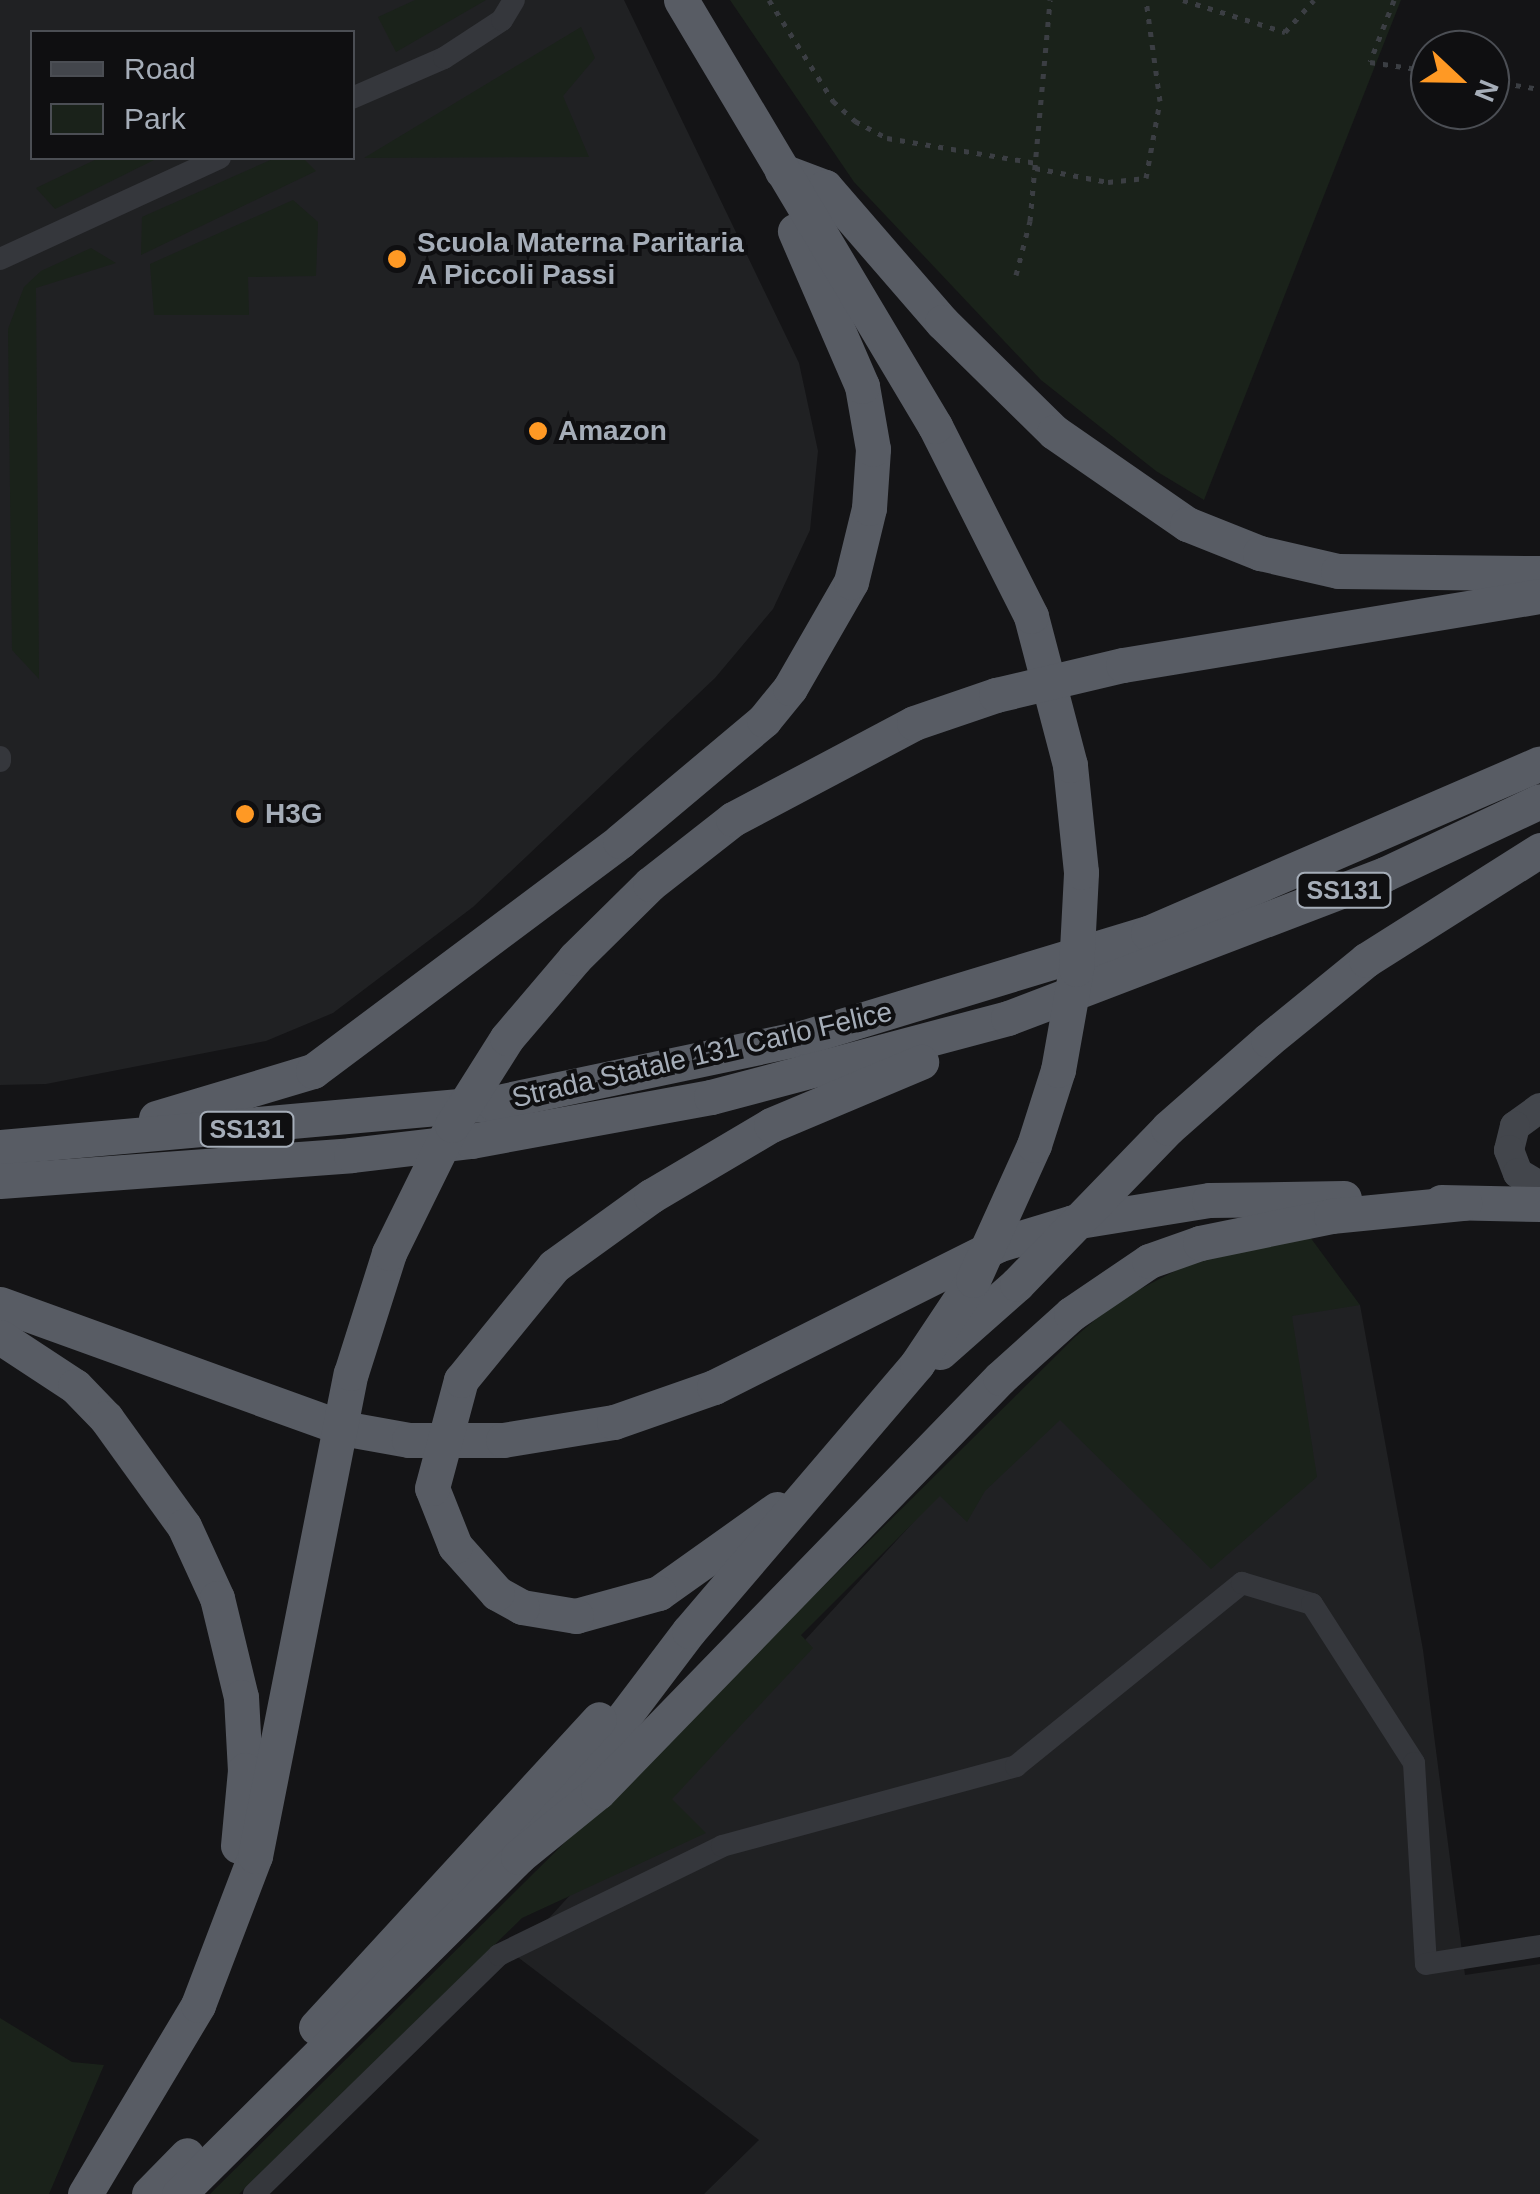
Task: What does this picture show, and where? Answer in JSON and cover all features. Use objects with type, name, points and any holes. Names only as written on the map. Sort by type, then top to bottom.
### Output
[{"type":"highway","points":[[149,2194],[689,1631],[884,1402],[973,1280],[1034,1144],[1058,1070],[1076,969],[1081,872],[1070,765],[1031,616],[935,426],[681,0]]},
{"type":"highway","points":[[782,172],[825,187],[942,322],[1054,432],[1187,524],[1260,553],[1338,571],[1540,573]]},
{"type":"highway","points":[[0,1124],[152,1118],[313,1071],[605,852],[764,720],[814,652],[850,582],[869,508],[873,449],[862,386],[791,222],[782,172]]},
{"type":"highway","points":[[85,2194],[214,1969],[255,1856],[351,1373],[388,1253],[452,1125],[507,1038],[650,884],[733,819],[831,762],[996,695],[1124,665],[1540,596]]},
{"type":"highway","name":"Strada Statale 131 Carlo Felice","points":[[0,1147],[378,1118],[611,1080],[805,1036],[992,983],[1148,933],[1540,763]]},
{"type":"highway","name":"Strada Statale 131 Carlo Felice","points":[[0,1181],[351,1155],[590,1121],[959,1034],[1143,969],[1385,874],[1540,802]]},
{"type":"highway","points":[[884,1402],[1017,1284],[1168,1128],[1268,1040],[1366,960],[1540,850]]},
{"type":"highway","points":[[815,1483],[660,1593],[576,1616],[522,1607],[497,1592],[454,1546],[432,1488],[461,1380],[554,1266],[707,1162],[835,1094],[916,1065],[959,1034]]},
{"type":"highway","points":[[0,1304],[277,1409],[392,1437],[503,1440],[614,1422],[714,1387],[997,1244],[1150,1207],[1275,1197],[1540,1204]]},
{"type":"highway","points":[[178,2194],[518,1858],[598,1792],[1000,1378],[1071,1314],[1150,1261],[1200,1242],[1330,1216],[1464,1203]]},
{"type":"highway","points":[[0,1337],[75,1386],[140,1457],[184,1526],[216,1598],[234,1660],[245,1770],[238,1852],[165,2060]]},
{"type":"highway","points":[[518,1858],[689,1631]]},
{"type":"main road","points":[[1540,1108],[1514,1126],[1509,1150],[1518,1173],[1540,1186]]},
{"type":"street","points":[[355,97],[444,58],[502,20],[514,0]]},
{"type":"street","points":[[0,259],[216,160]]},
{"type":"street","points":[[254,2194],[499,1955],[722,1846],[1016,1766],[1242,1583],[1312,1604],[1414,1762],[1426,1964],[1540,1946]]},
{"type":"path","points":[[769,0],[833,100],[855,121],[887,138],[1108,182],[1146,178],[1160,101],[1146,0]]},
{"type":"path","points":[[1016,275],[1035,165],[1050,0]]},
{"type":"path","points":[[1184,0],[1285,32],[1314,0]]},
{"type":"path","points":[[1394,0],[1370,62],[1410,69]]},
{"type":"path","points":[[1510,84],[1540,89]]},
{"type":"shaded area","points":[[0,0],[624,0],[799,363],[818,451],[810,530],[773,609],[715,678],[473,907],[333,1013],[266,1041],[46,1084],[0,1085]]},
{"type":"shaded area","points":[[1117,1301],[1360,1305],[1423,1650],[1465,1975],[1540,1964],[1540,2194],[704,2194],[759,2140],[515,1955]]},
{"type":"green space","points":[[415,0],[486,0],[396,52],[378,17]]},
{"type":"green space","points":[[730,0],[1401,0],[1204,500],[1156,471],[1041,380],[854,182]]},
{"type":"green space","points":[[581,27],[595,58],[563,96],[589,157],[364,158]]},
{"type":"green space","points":[[95,160],[154,160],[55,209],[36,188]]},
{"type":"green space","points":[[270,160],[305,160],[316,171],[141,255],[142,217]]},
{"type":"green space","points":[[293,200],[318,222],[316,276],[248,277],[249,315],[154,315],[150,264]]},
{"type":"green space","points":[[91,248],[116,263],[36,288],[39,679],[12,650],[8,329],[24,287],[41,271]]},
{"type":"green space","points":[[1310,1237],[1360,1305],[1292,1316],[1317,1477],[1211,1569],[1060,1420],[985,1491],[967,1522],[940,1496],[801,1635],[813,1648],[672,1799],[706,1833],[522,1918],[239,2194],[210,2194],[1075,1337],[1117,1301],[1202,1257]]},
{"type":"green space","points":[[0,2018],[72,2062],[104,2065],[49,2194],[0,2194]]},
{"type":"place","name":"Scuola Materna Paritaria A Piccoli Passi","points":[[397,259]]},
{"type":"place","name":"Amazon","points":[[538,431]]},
{"type":"place","name":"H3G","points":[[245,814]]}]
